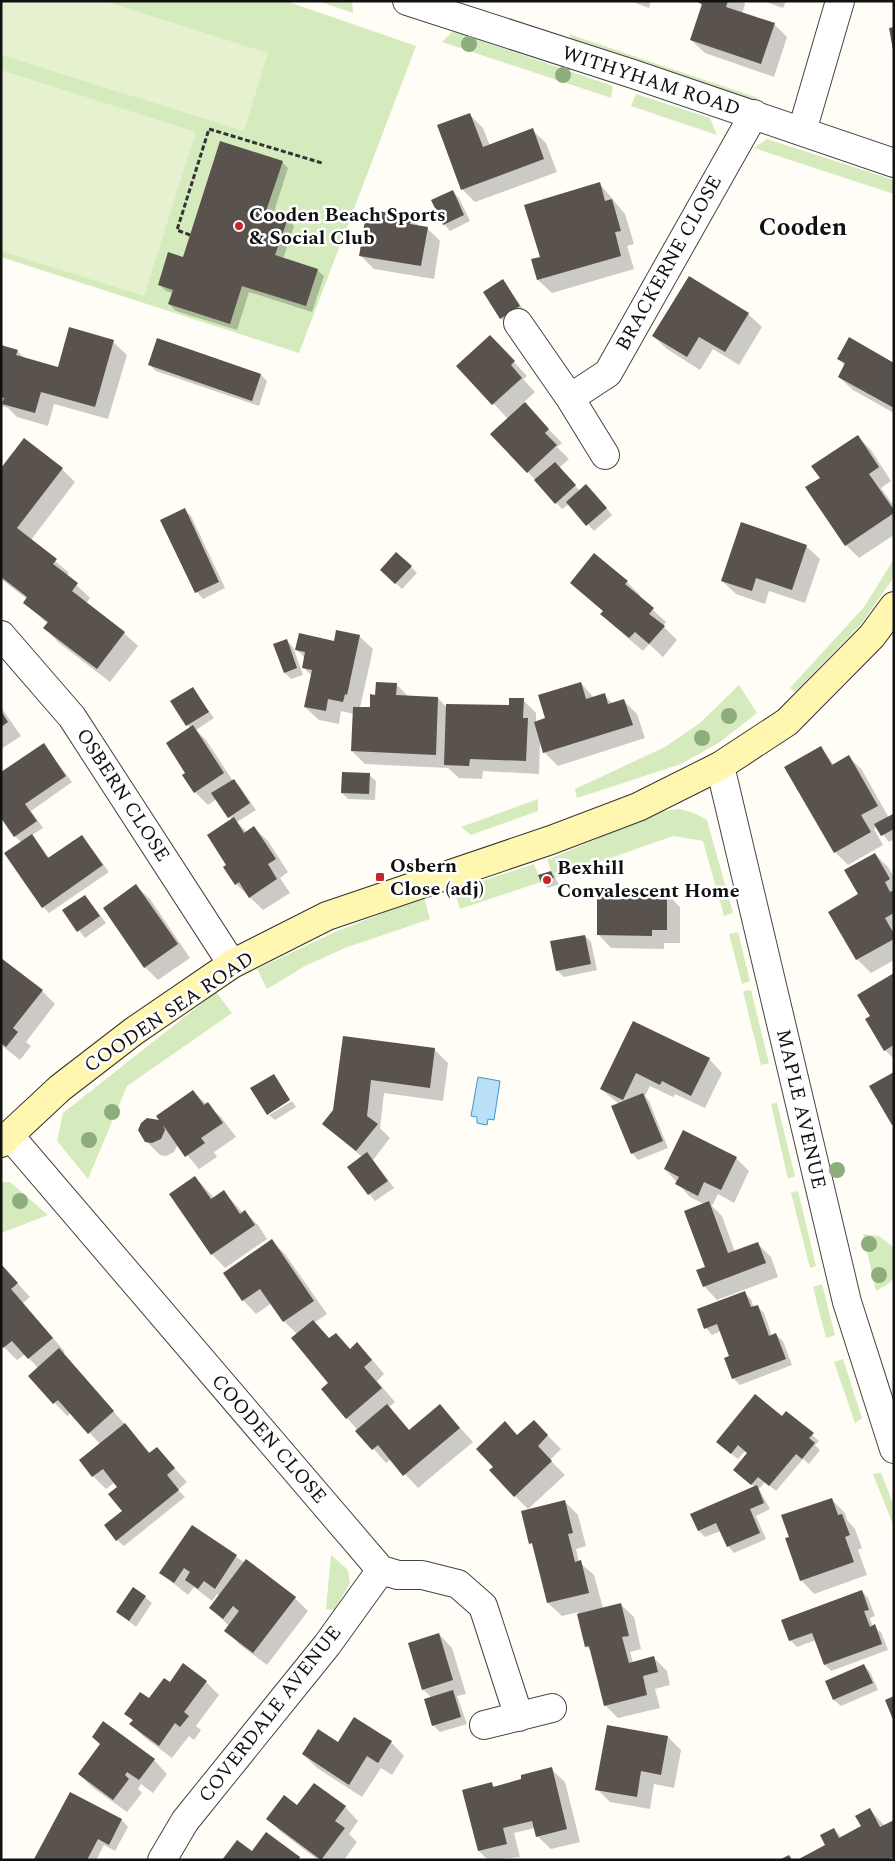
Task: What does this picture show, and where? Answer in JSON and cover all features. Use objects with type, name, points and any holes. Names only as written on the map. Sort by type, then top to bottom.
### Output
[{"type":"main road","name":"COODEN SEA ROAD","points":[[5,1139],[60,1088],[97,1059],[232,964],[327,916],[551,840],[638,807],[720,766],[787,722],[872,636],[894,606]]},
{"type":"street","name":"WITHYHAM ROAD","points":[[407,1],[754,114],[894,163]]},
{"type":"street","points":[[802,131],[840,1]]},
{"type":"street","name":"BRACKERNE CLOSE","points":[[570,398],[608,372],[754,114]]},
{"type":"street","points":[[518,322],[570,398],[605,456]]},
{"type":"street","name":"OSBERN CLOSE","points":[[1,635],[72,717],[232,964]]},
{"type":"street","name":"MAPLE AVENUE","points":[[720,766],[847,1302],[894,1449]]},
{"type":"street","name":"COODEN CLOSE","points":[[5,1139],[381,1570]]},
{"type":"street","points":[[381,1570],[398,1575],[422,1575],[458,1584],[483,1606],[519,1717]]},
{"type":"street","name":"COVERDALE AVENUE","points":[[162,1860],[185,1821],[327,1645],[381,1570]]},
{"type":"street","points":[[484,1725],[552,1708]]},
{"type":"path","points":[[190,235],[177,230],[210,129],[322,163]]},
{"type":"green space","points":[[1,1],[286,1],[416,46],[299,353],[1,257]]},
{"type":"green space","points":[[1,1],[104,1],[268,53],[244,131],[1,55]]},
{"type":"green space","points":[[318,1],[352,1],[353,13]]},
{"type":"green space","points":[[453,31],[613,86],[611,98],[442,42]]},
{"type":"green space","points":[[569,34],[758,98],[752,101],[572,40]]},
{"type":"green space","points":[[1,70],[196,132],[144,296],[1,251]]},
{"type":"green space","points":[[636,94],[710,118],[717,135],[631,106]]},
{"type":"green space","points":[[767,139],[894,180],[894,194],[754,148]]},
{"type":"green space","points":[[894,559],[894,577],[862,623],[795,692],[790,688],[864,607]]},
{"type":"green space","points":[[739,685],[757,713],[720,742],[681,764],[577,798],[575,789],[665,747],[700,723]]},
{"type":"green space","points":[[538,799],[538,811],[471,835],[461,827]]},
{"type":"green space","points":[[679,809],[694,813],[707,820],[733,913],[724,916],[703,841],[673,836],[554,878],[547,860],[663,811]]},
{"type":"green space","points":[[534,864],[541,882],[460,909],[454,890]]},
{"type":"green space","points":[[424,897],[430,919],[345,948],[305,966],[267,989],[257,969],[335,932]]},
{"type":"green space","points":[[738,932],[750,981],[742,984],[729,934]]},
{"type":"green space","points":[[751,990],[769,1063],[761,1065],[743,991]]},
{"type":"green space","points":[[216,992],[232,1013],[127,1086],[88,1179],[57,1141],[63,1113]]},
{"type":"green space","points":[[777,1103],[795,1176],[788,1179],[771,1104]]},
{"type":"green space","points":[[1,1182],[10,1182],[48,1215],[1,1233]]},
{"type":"green space","points":[[798,1191],[816,1266],[810,1268],[791,1193]]},
{"type":"green space","points":[[863,1234],[879,1236],[893,1247],[894,1277],[891,1282],[876,1291]]},
{"type":"green space","points":[[822,1284],[835,1335],[826,1338],[813,1287]]},
{"type":"green space","points":[[843,1359],[862,1418],[855,1423],[834,1362]]},
{"type":"green space","points":[[881,1473],[894,1506],[894,1527],[873,1474]]},
{"type":"green space","points":[[331,1555],[348,1570],[350,1583],[334,1610],[326,1609]]},
{"type":"water","points":[[478,1077],[500,1081],[494,1120],[488,1119],[487,1125],[477,1123],[477,1117],[471,1116]]},
{"type":"building","points":[[695,1],[728,1],[726,7],[775,23],[761,64],[690,40],[702,4]]},
{"type":"building","points":[[894,27],[894,50],[893,50],[889,28]]},
{"type":"building","points":[[470,113],[483,147],[533,128],[544,159],[461,190],[437,125]]},
{"type":"building","name":"Cooden Beach Sports & Social Club","points":[[220,141],[283,161],[266,211],[288,218],[275,255],[318,269],[306,306],[242,286],[230,324],[168,304],[173,290],[158,285],[168,252],[183,257]]},
{"type":"building","points":[[600,182],[605,201],[612,199],[621,231],[615,232],[621,256],[537,280],[531,259],[540,257],[524,205]]},
{"type":"building","points":[[453,190],[464,215],[443,225],[431,200]]},
{"type":"building","points":[[367,209],[412,217],[410,224],[428,227],[421,266],[359,256]]},
{"type":"building","points":[[689,276],[749,313],[725,352],[699,337],[687,357],[652,336]]},
{"type":"building","points":[[503,279],[520,306],[500,319],[483,292]]},
{"type":"building","points":[[69,327],[114,340],[95,407],[41,392],[35,413],[2,404],[4,398],[1,397],[1,345],[18,350],[16,355],[58,367]]},
{"type":"building","points":[[490,335],[515,361],[511,365],[522,378],[492,405],[456,366]]},
{"type":"building","points":[[849,337],[894,363],[894,408],[838,377],[845,363],[837,359]]},
{"type":"building","points":[[157,338],[261,374],[252,401],[148,365]]},
{"type":"building","points":[[525,402],[549,429],[545,433],[557,445],[527,473],[490,434]]},
{"type":"building","points":[[858,435],[879,467],[869,474],[894,510],[894,513],[845,546],[805,487],[820,478],[811,466]]},
{"type":"building","points":[[24,438],[63,468],[17,528],[57,559],[53,564],[78,583],[72,591],[125,632],[97,669],[43,628],[48,622],[23,603],[27,597],[1,577],[1,468]]},
{"type":"building","points":[[555,462],[576,485],[555,504],[534,480]]},
{"type":"building","points":[[586,484],[607,508],[586,526],[566,502]]},
{"type":"building","points":[[185,508],[219,582],[195,593],[160,520]]},
{"type":"building","points":[[741,522],[807,545],[792,590],[756,578],[752,591],[721,581]]},
{"type":"building","points":[[396,552],[412,566],[395,584],[380,570]]},
{"type":"building","points":[[594,553],[628,581],[625,584],[654,608],[649,614],[665,626],[649,644],[635,632],[629,638],[600,614],[603,611],[570,583]]},
{"type":"building","points":[[336,630],[360,635],[347,695],[345,694],[343,702],[328,699],[326,711],[304,707],[312,670],[302,668],[305,652],[295,650],[299,633],[334,641]]},
{"type":"building","points":[[287,639],[297,668],[284,673],[273,644]]},
{"type":"building","points":[[376,682],[397,683],[396,695],[438,697],[436,755],[351,751],[353,707],[370,707],[370,694],[375,695]]},
{"type":"building","points":[[581,682],[586,699],[605,693],[608,704],[624,699],[633,725],[543,753],[534,722],[545,718],[538,695]]},
{"type":"building","points":[[193,687],[209,712],[186,726],[170,701]]},
{"type":"building","points":[[509,698],[524,698],[523,718],[528,718],[526,761],[470,759],[469,766],[444,765],[446,704],[509,705]]},
{"type":"building","points":[[1,711],[8,722],[1,727]]},
{"type":"building","points":[[193,725],[224,773],[194,793],[182,775],[185,773],[166,743]]},
{"type":"building","points":[[44,743],[66,776],[25,804],[37,821],[14,837],[1,818],[1,772]]},
{"type":"building","points":[[821,746],[832,765],[849,755],[878,806],[861,815],[871,832],[834,853],[784,767]]},
{"type":"building","points":[[342,772],[370,773],[369,794],[341,793]]},
{"type":"building","points":[[234,779],[250,803],[228,818],[211,793]]},
{"type":"building","points":[[893,814],[894,829],[881,836],[874,824]]},
{"type":"building","points":[[234,817],[244,833],[254,826],[276,859],[268,864],[277,879],[249,898],[239,882],[235,885],[223,867],[226,865],[207,835]]},
{"type":"building","points":[[32,834],[48,858],[82,835],[103,865],[42,908],[4,853]]},
{"type":"building","points":[[875,853],[890,879],[885,882],[890,892],[894,890],[894,913],[885,918],[894,934],[894,939],[856,960],[828,912],[858,894],[844,870]]},
{"type":"building","points":[[551,871],[554,878],[541,882],[538,875]]},
{"type":"building","points":[[136,884],[178,944],[144,968],[103,908]]},
{"type":"building","points":[[619,889],[638,889],[638,892],[667,893],[667,930],[652,930],[652,936],[597,935],[597,892],[619,892]]},
{"type":"building","points":[[85,895],[100,916],[77,932],[62,910]]},
{"type":"building","points":[[585,935],[591,964],[556,971],[550,941]]},
{"type":"building","points":[[1,958],[43,990],[13,1028],[18,1032],[6,1047],[1,1043]]},
{"type":"building","points":[[894,973],[894,1045],[884,1051],[865,1019],[870,1016],[857,995]]},
{"type":"building","points":[[633,1021],[710,1058],[691,1096],[662,1081],[660,1085],[636,1073],[623,1100],[600,1089]]},
{"type":"building","points":[[343,1036],[435,1048],[430,1088],[371,1080],[367,1116],[378,1124],[356,1151],[322,1124],[333,1110]]},
{"type":"building","points":[[894,1072],[894,1124],[892,1125],[869,1086]]},
{"type":"building","points":[[274,1074],[290,1100],[267,1115],[250,1088]]},
{"type":"building","points":[[193,1090],[204,1105],[208,1102],[223,1123],[201,1138],[205,1143],[185,1157],[163,1125],[165,1130],[161,1139],[152,1143],[145,1142],[138,1130],[141,1123],[147,1118],[159,1120],[156,1116]]},
{"type":"building","points":[[643,1093],[663,1141],[631,1154],[611,1106]]},
{"type":"building","points":[[683,1130],[737,1157],[721,1190],[704,1182],[698,1196],[675,1184],[679,1177],[664,1169]]},
{"type":"building","points":[[367,1152],[388,1181],[368,1195],[347,1167]]},
{"type":"building","points":[[195,1176],[211,1199],[224,1190],[240,1214],[245,1210],[255,1225],[211,1255],[169,1194]]},
{"type":"building","points":[[709,1201],[728,1253],[758,1242],[766,1263],[703,1287],[696,1270],[705,1267],[684,1211]]},
{"type":"building","points":[[272,1239],[314,1301],[283,1322],[260,1289],[242,1301],[223,1273]]},
{"type":"building","points":[[1,1264],[18,1283],[11,1289],[53,1338],[28,1359],[12,1341],[3,1348],[1,1346]]},
{"type":"building","points":[[745,1291],[751,1307],[758,1305],[769,1336],[776,1333],[786,1359],[732,1379],[724,1358],[729,1356],[717,1324],[704,1329],[697,1309]]},
{"type":"building","points":[[313,1320],[329,1338],[336,1333],[350,1349],[357,1342],[372,1360],[364,1367],[382,1388],[346,1419],[321,1389],[328,1383],[291,1338]]},
{"type":"building","points":[[59,1348],[114,1411],[88,1434],[58,1400],[53,1404],[28,1376]]},
{"type":"building","points":[[755,1394],[782,1416],[786,1411],[814,1433],[809,1438],[815,1443],[802,1459],[796,1454],[769,1486],[758,1477],[751,1485],[733,1470],[747,1453],[738,1445],[731,1454],[716,1442]]},
{"type":"building","points":[[387,1404],[409,1430],[440,1404],[460,1428],[403,1476],[378,1445],[372,1450],[355,1431]]},
{"type":"building","points":[[534,1420],[548,1435],[538,1446],[552,1461],[514,1497],[489,1470],[493,1467],[476,1449],[505,1421],[517,1435]]},
{"type":"building","points":[[125,1423],[149,1453],[157,1447],[175,1468],[167,1475],[179,1490],[116,1541],[104,1525],[122,1511],[108,1494],[117,1487],[103,1469],[92,1477],[79,1460]]},
{"type":"building","points":[[757,1485],[764,1503],[750,1509],[760,1533],[727,1547],[716,1523],[698,1531],[690,1514]]},
{"type":"building","points":[[832,1498],[838,1515],[842,1514],[850,1535],[845,1537],[854,1562],[800,1581],[785,1538],[789,1537],[781,1515]]},
{"type":"building","points":[[565,1500],[573,1533],[568,1534],[575,1562],[581,1560],[589,1593],[547,1603],[532,1543],[529,1544],[521,1511]]},
{"type":"building","points":[[192,1525],[237,1555],[215,1589],[204,1581],[198,1589],[185,1580],[190,1572],[184,1568],[174,1583],[159,1573]]},
{"type":"building","points":[[246,1559],[296,1597],[253,1653],[224,1631],[239,1611],[233,1606],[223,1619],[209,1608]]},
{"type":"building","points":[[133,1587],[146,1596],[129,1621],[116,1612]]},
{"type":"building","points":[[862,1590],[869,1610],[864,1611],[870,1627],[875,1624],[882,1644],[824,1665],[812,1633],[789,1641],[781,1620]]},
{"type":"building","points":[[621,1603],[629,1636],[622,1637],[629,1663],[654,1656],[658,1672],[643,1676],[647,1695],[604,1706],[589,1646],[585,1647],[577,1614]]},
{"type":"building","points":[[439,1633],[453,1680],[422,1690],[408,1643]]},
{"type":"building","points":[[183,1663],[207,1681],[184,1712],[189,1716],[180,1727],[175,1723],[159,1746],[129,1724],[133,1720],[124,1714],[140,1692],[149,1698],[164,1678],[170,1682]]},
{"type":"building","points":[[864,1664],[873,1683],[833,1700],[825,1681]]},
{"type":"building","points":[[453,1690],[461,1717],[432,1726],[424,1699]]},
{"type":"building","points":[[894,1696],[894,1722],[885,1700]]},
{"type":"building","points":[[354,1717],[392,1741],[378,1763],[367,1756],[349,1785],[302,1754],[318,1729],[338,1742]]},
{"type":"building","points":[[103,1721],[155,1759],[139,1780],[127,1772],[125,1775],[129,1779],[113,1800],[78,1774],[100,1744],[92,1737]]},
{"type":"building","points":[[607,1725],[668,1736],[661,1775],[641,1771],[637,1797],[595,1790]]},
{"type":"building","points":[[552,1767],[567,1829],[536,1837],[532,1821],[503,1828],[507,1844],[478,1851],[462,1790],[492,1782],[493,1787],[521,1779],[521,1775]]},
{"type":"building","points":[[314,1783],[346,1806],[335,1821],[345,1828],[321,1860],[266,1819],[284,1795],[297,1805]]},
{"type":"building","points":[[70,1792],[122,1819],[109,1845],[98,1839],[87,1860],[34,1859]]},
{"type":"building","points":[[870,1808],[880,1827],[894,1820],[894,1857],[888,1860],[797,1860],[825,1845],[820,1835],[834,1828],[839,1838],[861,1826],[855,1816]]},
{"type":"building","points":[[266,1832],[300,1857],[299,1860],[222,1860],[237,1840],[252,1851]]},
{"type":"building","points":[[789,1855],[792,1860],[779,1860]]},
{"type":"place","name":"Cooden Beach Sports & Social Club","points":[[239,226]]},
{"type":"place","name":"Osbern Close (adj)","points":[[380,877]]},
{"type":"place","name":"Bexhill Convalescent Home","points":[[547,880]]},
{"type":"district","name":"Cooden","points":[[803,228]]}]
